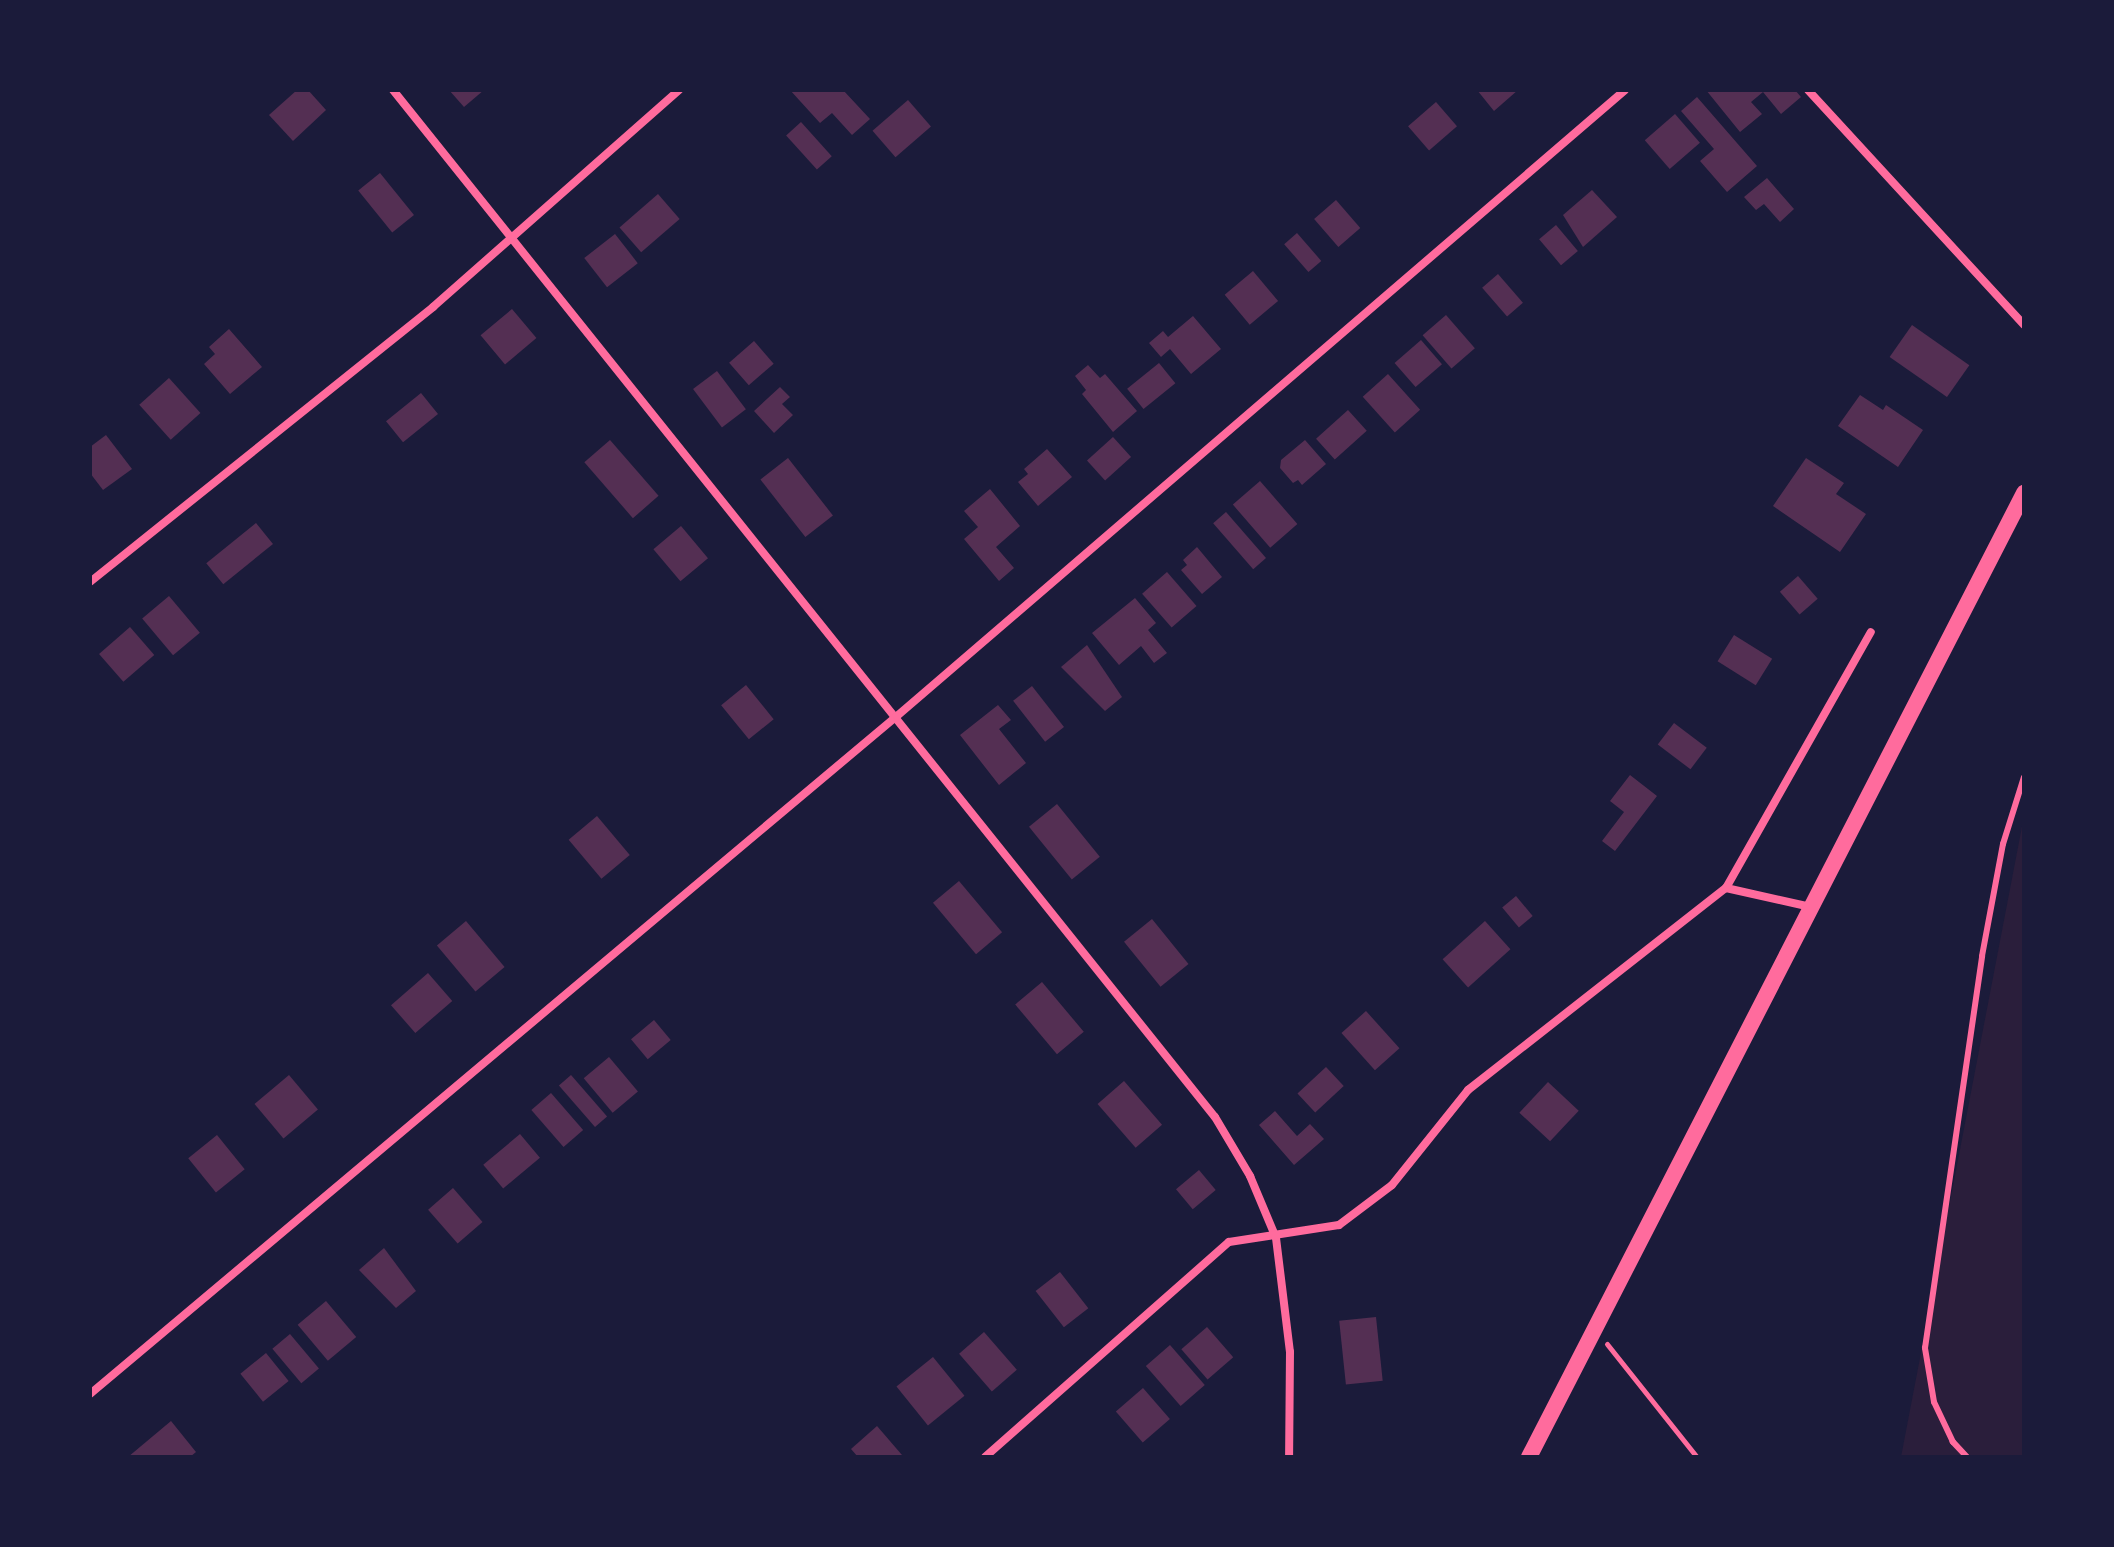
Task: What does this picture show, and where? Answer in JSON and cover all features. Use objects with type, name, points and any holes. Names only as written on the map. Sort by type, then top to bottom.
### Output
[{"type":"main road","points":[[1529,1457],[2024,493]]},
{"type":"street","points":[[393,90],[1215,1117],[1250,1176],[1276,1238],[1289,1338],[1289,1457]]},
{"type":"street","points":[[90,582],[433,307],[679,90]]},
{"type":"street","points":[[90,1394],[897,716],[1625,90]]},
{"type":"street","points":[[1808,90],[2024,325]]},
{"type":"street","points":[[985,1457],[1229,1242],[1276,1238],[1339,1225],[1392,1185],[1468,1090],[1726,888],[1871,632]]},
{"type":"street","points":[[1726,888],[1811,908]]},
{"type":"lane","points":[[1967,1457],[1953,1442],[1934,1402],[1925,1348],[1982,956],[2003,844],[2024,777]]},
{"type":"path","points":[[1596,1331],[1697,1457]]},
{"type":"shaded area","points":[[2024,816],[2024,1457],[1901,1457]]},
{"type":"building","points":[[297,90],[308,90],[326,110],[293,141],[269,115]]},
{"type":"building","points":[[449,90],[484,90],[464,107]]},
{"type":"building","points":[[790,90],[843,90],[870,119],[852,135],[832,113],[820,123]]},
{"type":"building","points":[[1477,90],[1518,90],[1494,111]]},
{"type":"building","points":[[1706,90],[1795,90],[1801,97],[1781,114],[1763,92],[1751,102],[1762,114],[1740,132]]},
{"type":"building","points":[[1697,97],[1757,166],[1727,192],[1700,161],[1714,149],[1681,111]]},
{"type":"building","points":[[908,100],[931,126],[895,157],[873,131]]},
{"type":"building","points":[[1436,102],[1457,126],[1429,150],[1408,126]]},
{"type":"building","points":[[1675,114],[1700,143],[1670,169],[1645,140]]},
{"type":"building","points":[[801,122],[832,156],[817,170],[786,135]]},
{"type":"building","points":[[380,173],[414,215],[392,233],[358,191]]},
{"type":"building","points":[[1767,178],[1794,209],[1780,222],[1764,204],[1756,210],[1744,197]]},
{"type":"building","points":[[1592,190],[1617,217],[1583,247],[1563,215]]},
{"type":"building","points":[[658,194],[680,219],[641,252],[620,227]]},
{"type":"building","points":[[1336,200],[1360,228],[1338,247],[1314,219]]},
{"type":"building","points":[[1556,225],[1578,251],[1561,265],[1539,239]]},
{"type":"building","points":[[1297,233],[1321,261],[1308,272],[1284,244]]},
{"type":"building","points":[[615,234],[638,263],[607,287],[584,258]]},
{"type":"building","points":[[1253,271],[1278,301],[1250,325],[1225,295]]},
{"type":"building","points":[[1498,274],[1523,303],[1507,316],[1482,288]]},
{"type":"building","points":[[512,309],[536,338],[505,364],[481,335]]},
{"type":"building","points":[[1446,315],[1475,348],[1451,369],[1423,335]]},
{"type":"building","points":[[1193,316],[1221,349],[1191,374],[1170,349],[1161,357],[1149,343],[1163,331],[1168,337]]},
{"type":"building","points":[[1912,325],[1969,365],[1947,397],[1890,357]]},
{"type":"building","points":[[229,329],[262,367],[230,394],[204,364],[215,354],[209,347]]},
{"type":"building","points":[[1421,340],[1442,364],[1416,387],[1395,363]]},
{"type":"building","points":[[754,341],[774,364],[749,385],[729,363]]},
{"type":"building","points":[[1159,363],[1175,383],[1143,409],[1127,389]]},
{"type":"building","points":[[1088,365],[1100,378],[1105,374],[1137,411],[1113,432],[1082,394],[1086,390],[1075,376]]},
{"type":"building","points":[[717,371],[746,409],[722,427],[693,389]]},
{"type":"building","points":[[1388,374],[1420,410],[1395,432],[1363,397]]},
{"type":"building","points":[[169,378],[200,413],[171,440],[139,405]]},
{"type":"building","points":[[780,387],[790,397],[782,404],[793,415],[774,433],[754,411]]},
{"type":"building","points":[[421,393],[438,414],[403,442],[386,421]]},
{"type":"building","points":[[1860,395],[1883,410],[1886,405],[1923,430],[1898,467],[1838,426]]},
{"type":"building","points":[[1348,410],[1367,431],[1335,460],[1316,439]]},
{"type":"building","points":[[106,435],[132,469],[103,490],[90,473],[90,447]]},
{"type":"building","points":[[1113,437],[1131,457],[1105,480],[1087,460]]},
{"type":"building","points":[[610,440],[659,496],[633,518],[584,462]]},
{"type":"building","points":[[1305,440],[1326,464],[1302,485],[1298,480],[1293,483],[1280,468],[1281,460]]},
{"type":"building","points":[[1047,449],[1072,477],[1038,506],[1018,482],[1028,474],[1024,469]]},
{"type":"building","points":[[788,458],[833,516],[805,537],[760,480]]},
{"type":"building","points":[[1806,458],[1844,483],[1836,494],[1866,514],[1840,552],[1773,506]]},
{"type":"building","points":[[1260,481],[1297,524],[1270,548],[1233,505]]},
{"type":"building","points":[[990,489],[1020,526],[996,547],[1014,568],[999,581],[964,539],[978,527],[964,511]]},
{"type":"building","points":[[1226,512],[1266,558],[1253,569],[1213,523]]},
{"type":"building","points":[[256,523],[273,544],[223,584],[206,563]]},
{"type":"building","points":[[681,526],[708,558],[680,581],[653,549]]},
{"type":"building","points":[[1197,547],[1222,577],[1202,594],[1181,570],[1187,565],[1183,560]]},
{"type":"building","points":[[1167,572],[1197,606],[1172,628],[1142,594]]},
{"type":"building","points":[[1798,576],[1818,599],[1800,614],[1780,592]]},
{"type":"building","points":[[169,596],[200,633],[173,655],[142,618]]},
{"type":"building","points":[[1135,598],[1156,623],[1148,630],[1167,653],[1154,663],[1141,646],[1119,665],[1092,633]]},
{"type":"building","points":[[130,627],[154,655],[123,682],[99,654]]},
{"type":"building","points":[[1734,635],[1772,659],[1756,685],[1718,661]]},
{"type":"building","points":[[1087,645],[1122,697],[1105,711],[1061,667]]},
{"type":"building","points":[[746,685],[774,719],[749,739],[721,705]]},
{"type":"building","points":[[1032,686],[1064,727],[1045,742],[1013,701]]},
{"type":"building","points":[[998,705],[1011,720],[999,729],[1026,763],[999,785],[960,735]]},
{"type":"building","points":[[1674,723],[1707,748],[1690,769],[1658,745]]},
{"type":"building","points":[[1630,775],[1657,796],[1615,851],[1602,841],[1624,812],[1610,801]]},
{"type":"building","points":[[1057,804],[1100,857],[1072,880],[1029,827]]},
{"type":"building","points":[[597,816],[630,855],[601,879],[569,840]]},
{"type":"building","points":[[959,881],[1002,932],[976,954],[933,903]]},
{"type":"building","points":[[1516,896],[1533,916],[1519,927],[1502,908]]},
{"type":"building","points":[[1152,919],[1189,964],[1161,987],[1124,942]]},
{"type":"building","points":[[466,921],[505,967],[475,991],[437,945]]},
{"type":"building","points":[[1485,921],[1510,949],[1468,987],[1443,959]]},
{"type":"building","points":[[428,973],[452,1001],[415,1033],[391,1005]]},
{"type":"building","points":[[1042,982],[1084,1032],[1057,1054],[1015,1004]]},
{"type":"building","points":[[1366,1011],[1399,1048],[1375,1070],[1341,1033]]},
{"type":"building","points":[[654,1020],[671,1040],[648,1059],[631,1039]]},
{"type":"building","points":[[609,1057],[638,1091],[613,1113],[584,1078]]},
{"type":"building","points":[[1326,1067],[1344,1086],[1315,1113],[1297,1094]]},
{"type":"building","points":[[289,1075],[318,1109],[283,1138],[255,1104]]},
{"type":"building","points":[[571,1075],[607,1117],[595,1127],[559,1085]]},
{"type":"building","points":[[1124,1081],[1162,1125],[1136,1148],[1098,1104]]},
{"type":"building","points":[[1548,1082],[1579,1111],[1550,1141],[1519,1113]]},
{"type":"building","points":[[551,1093],[583,1130],[564,1147],[531,1110]]},
{"type":"building","points":[[1275,1111],[1297,1136],[1310,1124],[1324,1139],[1294,1165],[1259,1125]]},
{"type":"building","points":[[520,1134],[540,1158],[503,1189],[483,1165]]},
{"type":"building","points":[[217,1135],[245,1169],[216,1192],[188,1158]]},
{"type":"building","points":[[1199,1170],[1216,1190],[1193,1209],[1176,1189]]},
{"type":"building","points":[[453,1188],[483,1222],[458,1244],[428,1210]]},
{"type":"building","points":[[384,1248],[416,1291],[396,1308],[359,1270]]},
{"type":"building","points":[[1060,1272],[1088,1308],[1064,1327],[1036,1291]]},
{"type":"building","points":[[326,1301],[356,1337],[328,1361],[298,1325]]},
{"type":"building","points":[[1376,1317],[1383,1381],[1346,1385],[1339,1321]]},
{"type":"building","points":[[1207,1327],[1233,1357],[1208,1379],[1181,1349]]},
{"type":"building","points":[[984,1332],[1017,1370],[992,1391],[959,1354]]},
{"type":"building","points":[[290,1334],[319,1368],[301,1383],[272,1349]]},
{"type":"building","points":[[1170,1345],[1205,1385],[1181,1406],[1146,1366]]},
{"type":"building","points":[[266,1353],[289,1381],[263,1402],[240,1374]]},
{"type":"building","points":[[933,1357],[964,1396],[928,1425],[896,1387]]},
{"type":"building","points":[[1143,1388],[1170,1419],[1143,1443],[1116,1412]]},
{"type":"building","points":[[171,1421],[196,1452],[190,1457],[128,1457]]},
{"type":"building","points":[[877,1426],[902,1455],[858,1457],[851,1449]]}]
